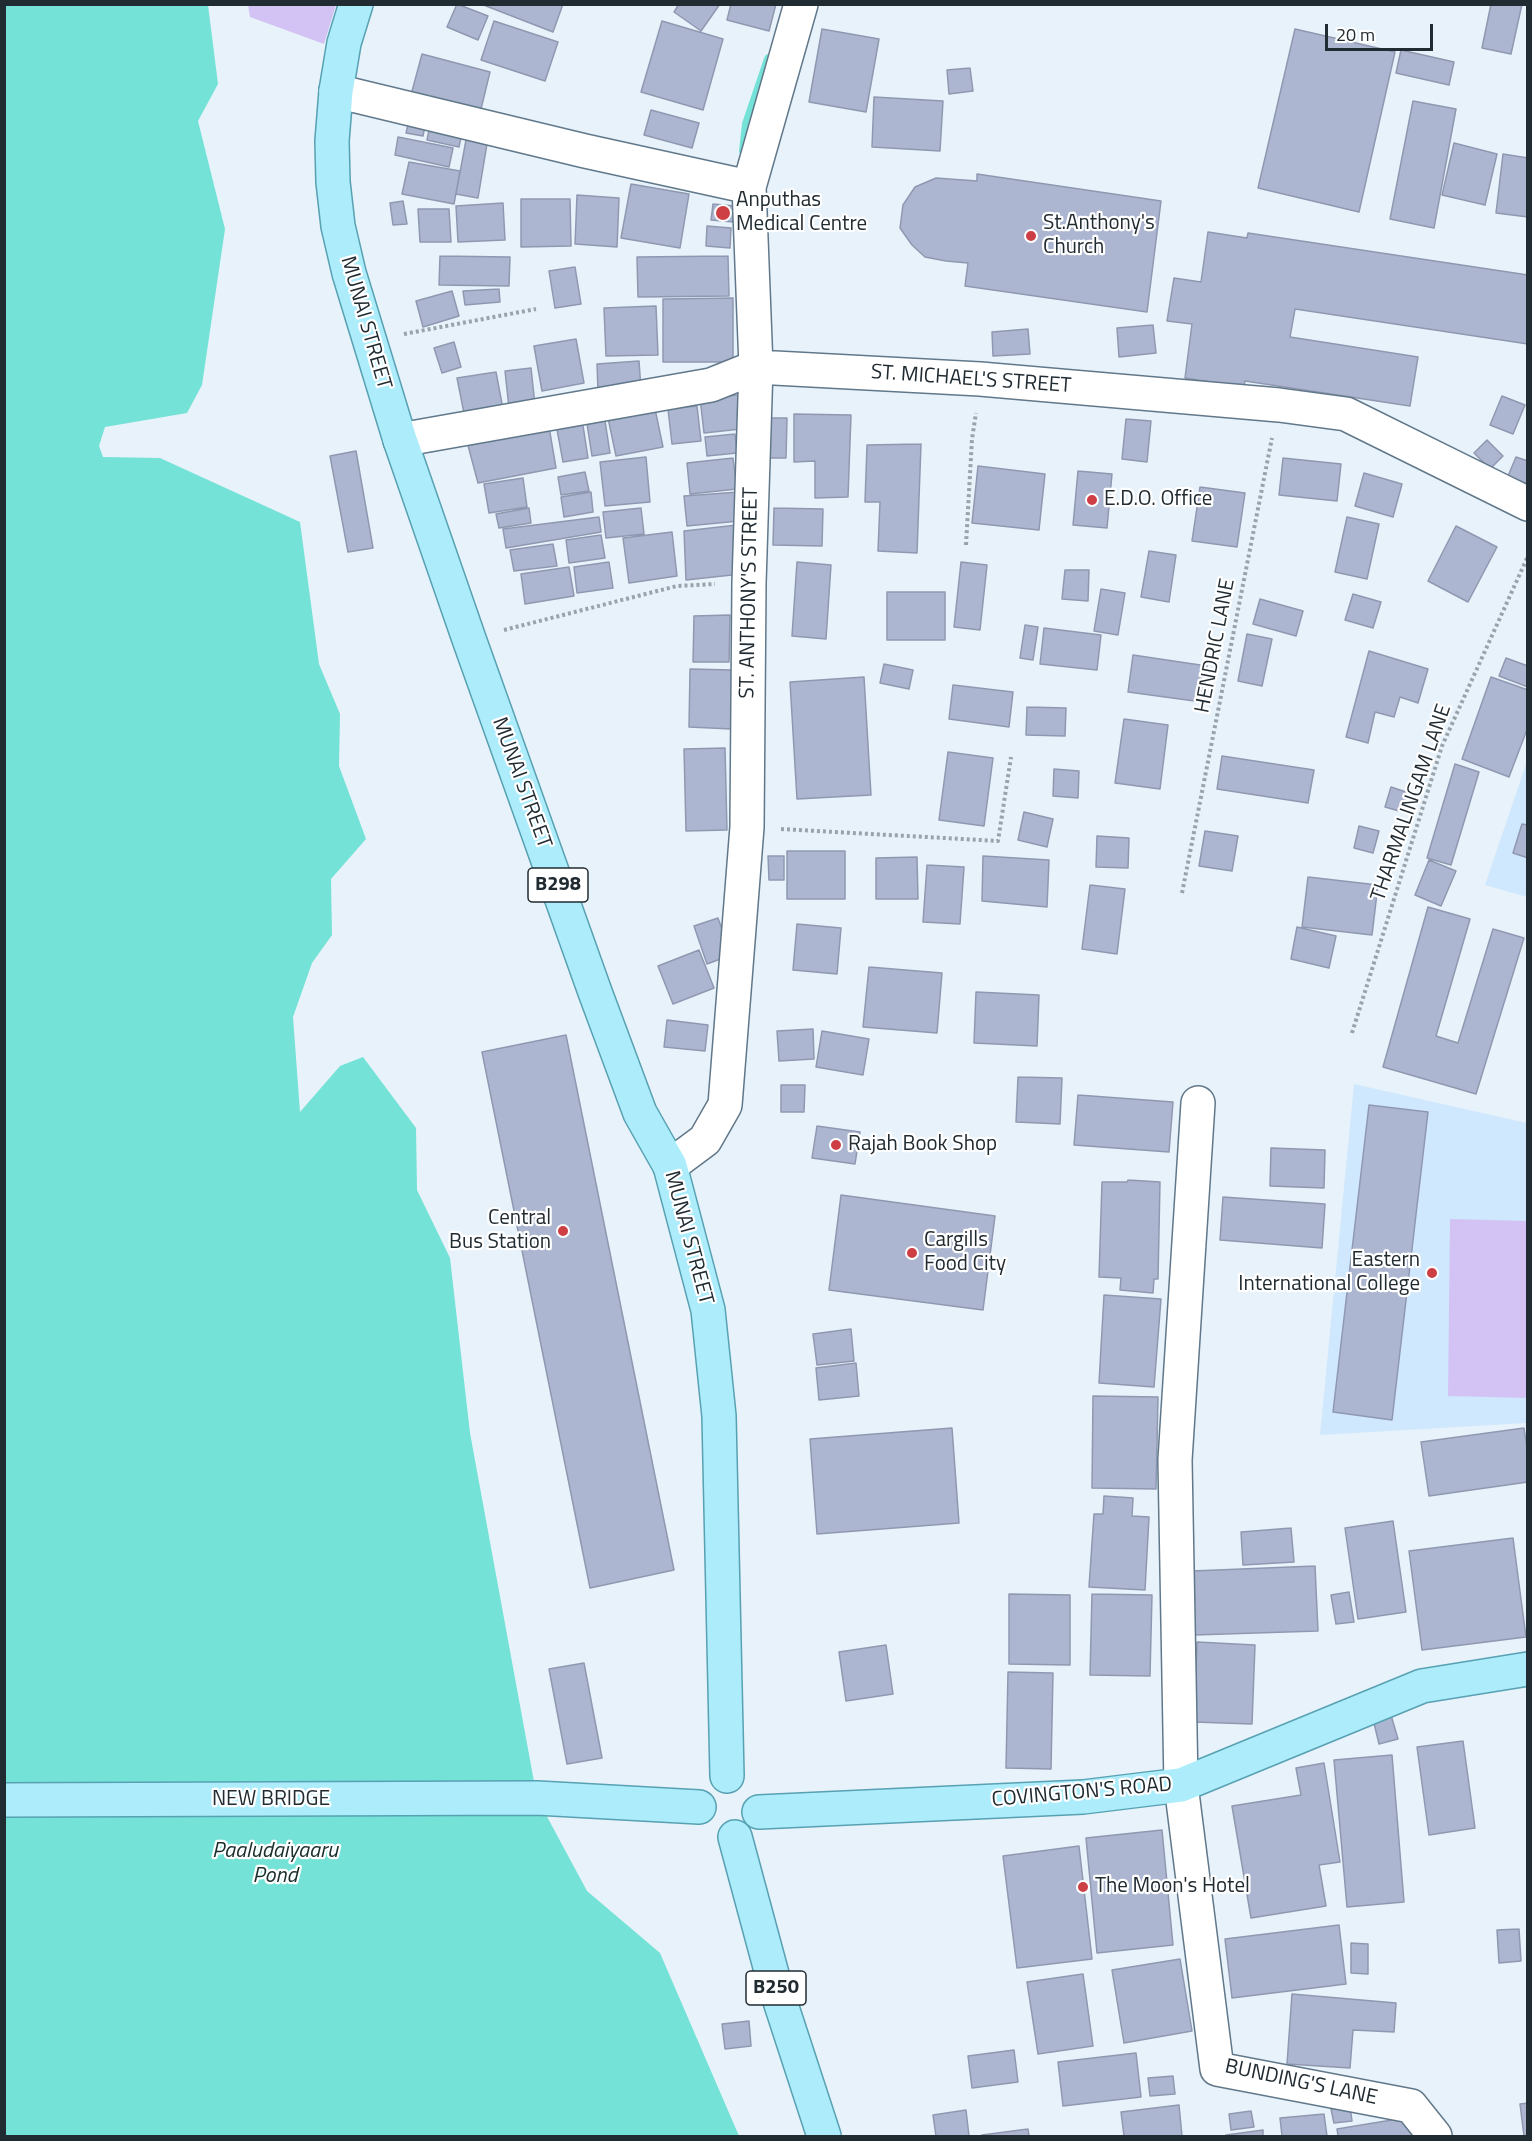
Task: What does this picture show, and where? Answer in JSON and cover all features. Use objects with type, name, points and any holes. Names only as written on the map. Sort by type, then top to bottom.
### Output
[{"type":"main road","name":"MUNAI STREET","points":[[356,4],[344,43],[336,92],[332,141],[333,182],[338,226],[349,273],[400,440],[639,1113],[670,1166],[708,1310],[717,1388],[722,1502],[727,1776]]},
{"type":"main road","name":"COVINGTON'S ROAD","points":[[759,1812],[1083,1797],[1181,1785],[1422,1686],[1527,1669]]},
{"type":"main road","points":[[727,1776],[741,1779],[752,1786],[759,1798],[759,1812],[755,1823],[747,1832],[735,1837],[722,1836],[710,1830],[702,1820],[699,1807],[703,1792],[713,1782],[727,1776]]},
{"type":"main road","name":"NEW BRIDGE","points":[[4,1800],[537,1798],[699,1807]]},
{"type":"main road","name":"B250","points":[[735,1837],[776,1989],[824,2136]]},
{"type":"street","name":"ST. ANTHONY'S STREET","points":[[670,1166],[705,1140],[725,1105],[747,827],[749,583],[756,367],[749,187],[801,4]]},
{"type":"street","points":[[336,92],[749,187]]},
{"type":"street","name":"ST. MICHAEL'S STREET","points":[[400,440],[711,385],[756,367],[980,379],[1279,405],[1346,414],[1527,504]]},
{"type":"street","points":[[1181,1785],[1175,1460],[1198,1103]]},
{"type":"street","name":"BUNDING'S LANE","points":[[1181,1785],[1217,2069],[1411,2106],[1435,2136]]},
{"type":"path","points":[[368,341],[536,309]]},
{"type":"path","points":[[966,545],[972,439],[980,379]]},
{"type":"path","name":"HENDRIC LANE","points":[[1182,893],[1279,405]]},
{"type":"path","name":"THARMALINGAM LANE","points":[[1352,1033],[1442,746],[1527,556]]},
{"type":"path","points":[[469,639],[677,586],[749,583]]},
{"type":"path","points":[[747,827],[998,841],[1011,757]]},
{"type":"shaded area","points":[[248,4],[336,5],[324,44],[250,17]]},
{"type":"shaded area","points":[[1527,761],[1527,897],[1485,885]]},
{"type":"shaded area","name":"Eastern International College","points":[[1354,1084],[1527,1123],[1527,1423],[1320,1435]]},
{"type":"shaded area","points":[[1450,1219],[1527,1221],[1527,1398],[1448,1396]]},
{"type":"water","name":"Paaludaiyaaru Pond","points":[[5,5],[208,5],[218,84],[198,121],[225,229],[202,385],[187,413],[105,427],[99,446],[103,457],[160,458],[300,522],[319,664],[340,714],[339,766],[366,839],[331,879],[332,935],[312,963],[293,1017],[300,1112],[340,1066],[363,1057],[416,1128],[417,1190],[450,1258],[470,1433],[537,1798],[587,1891],[660,1953],[739,2136],[5,2136]]},
{"type":"building","points":[[457,4],[488,16],[478,40],[447,27]]},
{"type":"building","points":[[481,4],[563,4],[553,32]]},
{"type":"building","points":[[679,4],[720,4],[701,31],[674,12]]},
{"type":"building","points":[[731,4],[776,4],[769,31],[727,20]]},
{"type":"building","points":[[1491,4],[1522,4],[1511,54],[1482,48]]},
{"type":"building","points":[[494,21],[558,42],[545,81],[481,60]]},
{"type":"building","points":[[662,21],[723,39],[703,110],[641,92]]},
{"type":"building","points":[[822,29],[879,39],[866,112],[809,102]]},
{"type":"building","points":[[1295,29],[1395,52],[1359,212],[1258,188]]},
{"type":"building","points":[[1401,50],[1454,62],[1449,85],[1396,73]]},
{"type":"building","points":[[422,54],[490,72],[480,113],[411,95]]},
{"type":"building","points":[[970,68],[973,91],[949,94],[947,70]]},
{"type":"building","points":[[874,97],[943,101],[940,151],[872,147]]},
{"type":"building","points":[[1413,101],[1456,109],[1434,228],[1390,219]]},
{"type":"building","points":[[651,110],[699,123],[692,148],[644,135]]},
{"type":"building","points":[[411,112],[427,115],[423,136],[406,133]]},
{"type":"building","points":[[432,116],[464,123],[459,147],[427,140]]},
{"type":"building","points":[[398,137],[453,148],[449,167],[395,155]]},
{"type":"building","points":[[466,140],[487,144],[478,198],[456,194]]},
{"type":"building","points":[[1454,143],[1497,154],[1485,205],[1442,195]]},
{"type":"building","points":[[1503,154],[1528,158],[1528,217],[1496,213]]},
{"type":"building","points":[[409,162],[460,171],[454,204],[402,194]]},
{"type":"building","name":"St.Anthony's Church","points":[[977,174],[1161,201],[1147,312],[965,286],[968,263],[925,257],[912,245],[900,228],[903,205],[915,187],[936,178],[977,181]]},
{"type":"building","points":[[631,184],[689,194],[680,248],[621,238]]},
{"type":"building","points":[[577,195],[619,198],[617,247],[575,244]]},
{"type":"building","points":[[521,199],[570,199],[571,246],[521,247]]},
{"type":"building","points":[[403,201],[407,224],[393,225],[390,203]]},
{"type":"building","points":[[503,203],[505,240],[458,242],[456,206]]},
{"type":"building","name":"Anputhas Medical Centre","points":[[713,204],[735,206],[733,222],[711,220]]},
{"type":"building","points":[[418,209],[449,209],[451,242],[420,242]]},
{"type":"building","points":[[707,226],[731,228],[730,248],[706,246]]},
{"type":"building","points":[[1208,232],[1247,238],[1248,233],[1528,275],[1528,344],[1295,309],[1290,337],[1418,357],[1410,406],[1245,381],[1244,387],[1185,378],[1192,324],[1167,321],[1174,278],[1201,282]]},
{"type":"building","points":[[440,256],[510,257],[509,286],[439,285]]},
{"type":"building","points":[[728,256],[729,296],[638,297],[637,257]]},
{"type":"building","points":[[575,267],[581,304],[555,308],[549,271]]},
{"type":"building","points":[[499,289],[500,302],[465,305],[463,291]]},
{"type":"building","points":[[452,291],[459,316],[423,327],[416,301]]},
{"type":"building","points":[[733,298],[733,362],[663,362],[663,299]]},
{"type":"building","points":[[656,306],[658,355],[606,356],[604,308]]},
{"type":"building","points":[[1153,325],[1156,353],[1119,357],[1117,328]]},
{"type":"building","points":[[1028,329],[1030,354],[993,356],[992,332]]},
{"type":"building","points":[[576,339],[584,383],[542,391],[534,346]]},
{"type":"building","points":[[454,342],[461,367],[442,373],[434,348]]},
{"type":"building","points":[[639,361],[641,389],[598,391],[597,364]]},
{"type":"building","points":[[531,368],[535,405],[509,408],[505,371]]},
{"type":"building","points":[[496,372],[503,409],[464,413],[457,378]]},
{"type":"building","points":[[738,395],[741,429],[704,433],[700,398]]},
{"type":"building","points":[[1502,396],[1525,405],[1513,434],[1490,425]]},
{"type":"building","points":[[654,404],[663,447],[616,456],[607,413]]},
{"type":"building","points":[[697,406],[701,441],[672,444],[668,409]]},
{"type":"building","points":[[794,414],[851,415],[848,497],[815,498],[815,461],[794,462]]},
{"type":"building","points":[[766,418],[787,418],[786,458],[766,458]]},
{"type":"building","points":[[582,419],[588,458],[563,462],[556,424]]},
{"type":"building","points":[[1126,419],[1151,421],[1147,462],[1122,459]]},
{"type":"building","points":[[548,421],[556,468],[478,483],[466,438]]},
{"type":"building","points":[[605,421],[610,453],[592,456],[587,424]]},
{"type":"building","points":[[735,434],[737,453],[707,456],[705,437]]},
{"type":"building","points":[[1487,440],[1503,456],[1490,469],[1474,453]]},
{"type":"building","points":[[921,444],[917,553],[878,551],[880,502],[865,502],[867,445]]},
{"type":"building","points":[[356,451],[373,548],[348,552],[330,456]]},
{"type":"building","points":[[646,457],[650,502],[605,506],[600,462]]},
{"type":"building","points":[[1516,457],[1528,461],[1528,484],[1508,476]]},
{"type":"building","points":[[733,458],[737,489],[690,494],[687,463]]},
{"type":"building","points":[[1283,458],[1341,464],[1337,501],[1279,495]]},
{"type":"building","points":[[978,466],[1045,474],[1039,530],[972,523]]},
{"type":"building","name":"E.D.O. Office","points":[[1078,471],[1112,474],[1107,528],[1073,525]]},
{"type":"building","points":[[585,472],[589,491],[561,495],[558,477]]},
{"type":"building","points":[[1364,473],[1402,484],[1393,517],[1355,506]]},
{"type":"building","points":[[523,478],[527,507],[489,513],[484,484]]},
{"type":"building","points":[[1200,487],[1245,493],[1237,547],[1192,541]]},
{"type":"building","points":[[591,492],[593,512],[564,517],[561,497]]},
{"type":"building","points":[[739,492],[739,521],[687,526],[684,496]]},
{"type":"building","points":[[529,508],[531,523],[499,528],[496,514]]},
{"type":"building","points":[[641,508],[644,534],[606,538],[603,512]]},
{"type":"building","points":[[774,508],[823,509],[822,546],[773,545]]},
{"type":"building","points":[[599,517],[601,532],[506,548],[503,529]]},
{"type":"building","points":[[1347,517],[1379,524],[1367,579],[1335,572]]},
{"type":"building","points":[[737,525],[741,574],[686,580],[684,531]]},
{"type":"building","points":[[1456,526],[1497,547],[1468,602],[1428,581]]},
{"type":"building","points":[[672,532],[677,576],[629,583],[623,538]]},
{"type":"building","points":[[601,535],[605,558],[569,563],[566,540]]},
{"type":"building","points":[[553,544],[557,566],[514,571],[510,550]]},
{"type":"building","points":[[1149,551],[1176,555],[1169,602],[1141,597]]},
{"type":"building","points":[[609,562],[613,588],[577,593],[574,567]]},
{"type":"building","points":[[797,562],[831,565],[826,639],[792,636]]},
{"type":"building","points":[[961,562],[987,565],[980,630],[954,627]]},
{"type":"building","points":[[569,567],[574,596],[525,604],[521,574]]},
{"type":"building","points":[[1065,570],[1089,570],[1088,601],[1062,599]]},
{"type":"building","points":[[1101,589],[1125,593],[1118,635],[1094,631]]},
{"type":"building","points":[[887,592],[945,592],[945,640],[887,640]]},
{"type":"building","points":[[1353,594],[1381,602],[1373,628],[1345,620]]},
{"type":"building","points":[[1260,599],[1303,611],[1296,636],[1253,624]]},
{"type":"building","points":[[730,615],[729,662],[693,662],[694,616]]},
{"type":"building","points":[[1025,625],[1038,627],[1033,660],[1020,658]]},
{"type":"building","points":[[1044,628],[1101,635],[1097,670],[1040,664]]},
{"type":"building","points":[[1247,634],[1272,639],[1262,686],[1238,681]]},
{"type":"building","points":[[1369,651],[1428,669],[1418,703],[1400,697],[1394,717],[1375,712],[1368,743],[1346,737]]},
{"type":"building","points":[[1133,655],[1207,666],[1202,702],[1128,692]]},
{"type":"building","points":[[1506,658],[1528,666],[1528,687],[1499,676]]},
{"type":"building","points":[[884,664],[913,670],[909,689],[880,683]]},
{"type":"building","points":[[690,669],[732,670],[731,729],[689,727]]},
{"type":"building","points":[[864,677],[871,795],[797,799],[790,682]]},
{"type":"building","points":[[1491,677],[1528,690],[1528,727],[1509,777],[1462,759]]},
{"type":"building","points":[[953,685],[1013,692],[1009,727],[949,719]]},
{"type":"building","points":[[1027,707],[1066,708],[1065,736],[1026,735]]},
{"type":"building","points":[[1124,719],[1168,725],[1160,789],[1115,783]]},
{"type":"building","points":[[725,748],[727,830],[686,831],[684,749]]},
{"type":"building","points":[[948,752],[993,758],[984,826],[939,820]]},
{"type":"building","points":[[1222,756],[1314,770],[1308,803],[1217,789]]},
{"type":"building","points":[[1455,764],[1479,772],[1451,865],[1427,858]]},
{"type":"building","points":[[1054,769],[1079,771],[1078,798],[1053,796]]},
{"type":"building","points":[[1391,787],[1412,794],[1406,813],[1385,807]]},
{"type":"building","points":[[1024,812],[1053,819],[1047,847],[1018,840]]},
{"type":"building","points":[[1522,824],[1528,825],[1528,858],[1513,853]]},
{"type":"building","points":[[1359,826],[1379,831],[1373,853],[1354,848]]},
{"type":"building","points":[[1205,831],[1238,836],[1232,871],[1199,866]]},
{"type":"building","points":[[1097,836],[1129,838],[1128,868],[1096,867]]},
{"type":"building","points":[[787,851],[845,851],[845,899],[787,899]]},
{"type":"building","points":[[768,856],[784,856],[784,880],[769,880]]},
{"type":"building","points":[[983,856],[1049,860],[1047,907],[982,901]]},
{"type":"building","points":[[917,857],[918,899],[876,899],[876,858]]},
{"type":"building","points":[[1429,860],[1456,871],[1441,906],[1415,895]]},
{"type":"building","points":[[927,865],[964,867],[960,924],[923,922]]},
{"type":"building","points":[[1308,877],[1378,885],[1372,935],[1302,927]]},
{"type":"building","points":[[1090,885],[1125,889],[1117,954],[1082,949]]},
{"type":"building","points":[[1428,907],[1470,919],[1436,1036],[1458,1043],[1493,929],[1524,938],[1476,1094],[1383,1067]]},
{"type":"building","points":[[718,918],[731,955],[707,964],[694,926]]},
{"type":"building","points":[[797,924],[841,928],[837,974],[793,970]]},
{"type":"building","points":[[1297,927],[1336,936],[1329,968],[1291,959]]},
{"type":"building","points":[[699,950],[714,988],[673,1004],[658,966]]},
{"type":"building","points":[[869,967],[942,973],[937,1033],[863,1027]]},
{"type":"building","points":[[976,992],[1039,995],[1037,1046],[974,1043]]},
{"type":"building","points":[[667,1020],[708,1025],[705,1051],[664,1047]]},
{"type":"building","points":[[813,1029],[814,1059],[779,1061],[777,1031]]},
{"type":"building","points":[[822,1031],[869,1039],[863,1075],[816,1067]]},
{"type":"building","points":[[566,1035],[674,1570],[590,1588],[482,1052]]},
{"type":"building","points":[[1018,1077],[1062,1078],[1060,1124],[1016,1122]]},
{"type":"building","points":[[781,1085],[805,1085],[804,1112],[781,1112]]},
{"type":"building","points":[[1078,1095],[1173,1102],[1169,1152],[1074,1145]]},
{"type":"building","points":[[1369,1105],[1428,1112],[1392,1420],[1333,1412]]},
{"type":"building","name":"Rajah Book Shop","points":[[817,1126],[860,1132],[855,1164],[812,1158]]},
{"type":"building","points":[[1271,1148],[1325,1150],[1324,1188],[1270,1186]]},
{"type":"building","points":[[1128,1180],[1160,1182],[1158,1279],[1154,1279],[1153,1293],[1120,1290],[1121,1278],[1099,1277],[1102,1182],[1127,1182]]},
{"type":"building","name":"Cargills Food City","points":[[841,1195],[995,1216],[983,1310],[829,1290]]},
{"type":"building","points":[[1223,1197],[1325,1204],[1322,1248],[1220,1240]]},
{"type":"building","points":[[1104,1295],[1161,1299],[1154,1387],[1099,1383]]},
{"type":"building","points":[[851,1329],[854,1361],[817,1365],[813,1334]]},
{"type":"building","points":[[856,1363],[859,1396],[819,1400],[816,1368]]},
{"type":"building","points":[[1093,1396],[1158,1397],[1156,1489],[1092,1488]]},
{"type":"building","points":[[952,1428],[959,1523],[817,1534],[810,1439]]},
{"type":"building","points":[[1524,1428],[1528,1454],[1528,1482],[1429,1496],[1421,1442]]},
{"type":"building","points":[[1104,1496],[1133,1498],[1132,1516],[1149,1517],[1145,1590],[1089,1587],[1094,1514],[1103,1514]]},
{"type":"building","points":[[1393,1521],[1406,1612],[1358,1619],[1345,1528]]},
{"type":"building","points":[[1291,1528],[1294,1562],[1243,1565],[1241,1532]]},
{"type":"building","points":[[1513,1538],[1526,1637],[1422,1650],[1409,1551]]},
{"type":"building","points":[[1315,1566],[1318,1631],[1194,1635],[1192,1571]]},
{"type":"building","points":[[1349,1592],[1354,1622],[1336,1624],[1331,1595]]},
{"type":"building","points":[[1009,1594],[1070,1595],[1070,1665],[1009,1664]]},
{"type":"building","points":[[1092,1594],[1152,1595],[1150,1676],[1090,1675]]},
{"type":"building","points":[[1197,1642],[1255,1645],[1252,1724],[1194,1722]]},
{"type":"building","points":[[886,1645],[893,1694],[846,1701],[839,1652]]},
{"type":"building","points":[[584,1663],[602,1758],[567,1764],[549,1669]]},
{"type":"building","points":[[1008,1672],[1053,1673],[1051,1769],[1006,1768]]},
{"type":"building","points":[[1391,1715],[1398,1739],[1379,1744],[1373,1719]]},
{"type":"building","points":[[1463,1741],[1475,1828],[1429,1835],[1417,1747]]},
{"type":"building","points":[[1392,1755],[1404,1902],[1347,1907],[1334,1760]]},
{"type":"building","points":[[1324,1763],[1340,1862],[1319,1865],[1326,1906],[1251,1918],[1232,1806],[1301,1795],[1296,1768]]},
{"type":"building","points":[[1162,1830],[1173,1945],[1097,1953],[1086,1838]]},
{"type":"building","points":[[1079,1846],[1092,1959],[1017,1968],[1003,1856]]},
{"type":"building","points":[[1339,1925],[1346,1984],[1232,1998],[1225,1939]]},
{"type":"building","points":[[1519,1929],[1521,1961],[1499,1963],[1497,1930]]},
{"type":"building","points":[[1351,1943],[1368,1944],[1368,1974],[1351,1973]]},
{"type":"building","points":[[1180,1959],[1192,2031],[1124,2043],[1112,1970]]},
{"type":"building","points":[[1083,1974],[1093,2046],[1038,2054],[1027,1982]]},
{"type":"building","points":[[1292,1994],[1396,2003],[1394,2032],[1353,2030],[1350,2068],[1287,2064]]},
{"type":"building","points":[[749,2021],[751,2046],[725,2049],[722,2024]]},
{"type":"building","points":[[1014,2050],[1018,2082],[972,2088],[968,2056]]},
{"type":"building","points":[[1136,2053],[1141,2097],[1063,2106],[1058,2062]]},
{"type":"building","points":[[1173,2076],[1175,2094],[1150,2096],[1148,2078]]},
{"type":"building","points":[[1528,2103],[1528,2135],[1524,2136],[1520,2104]]},
{"type":"building","points":[[1179,2105],[1182,2136],[1124,2136],[1121,2112]]},
{"type":"building","points":[[1350,2106],[1352,2121],[1334,2123],[1331,2109]]},
{"type":"building","points":[[966,2110],[969,2136],[936,2136],[933,2115]]},
{"type":"building","points":[[1251,2111],[1254,2127],[1231,2130],[1229,2114]]},
{"type":"building","points":[[1324,2114],[1327,2136],[1282,2136],[1280,2118]]},
{"type":"building","points":[[1410,2117],[1413,2136],[1338,2136],[1337,2129]]},
{"type":"building","points":[[1028,2129],[1029,2136],[982,2136],[982,2135]]},
{"type":"building","points":[[1263,2130],[1263,2136],[1226,2136],[1226,2135]]},
{"type":"waterway","points":[[744,151],[747,124],[769,59]]},
{"type":"place","name":"Anputhas Medical Centre","points":[[723,213]]},
{"type":"place","name":"St.Anthony's Church","points":[[1031,236]]},
{"type":"place","name":"E.D.O. Office","points":[[1092,500]]},
{"type":"place","name":"Rajah Book Shop","points":[[836,1145]]},
{"type":"place","name":"Central Bus Station","points":[[563,1231]]},
{"type":"place","name":"Cargills Food City","points":[[912,1253]]},
{"type":"place","name":"Eastern International College","points":[[1432,1273]]},
{"type":"place","name":"The Moon's Hotel","points":[[1083,1887]]}]
